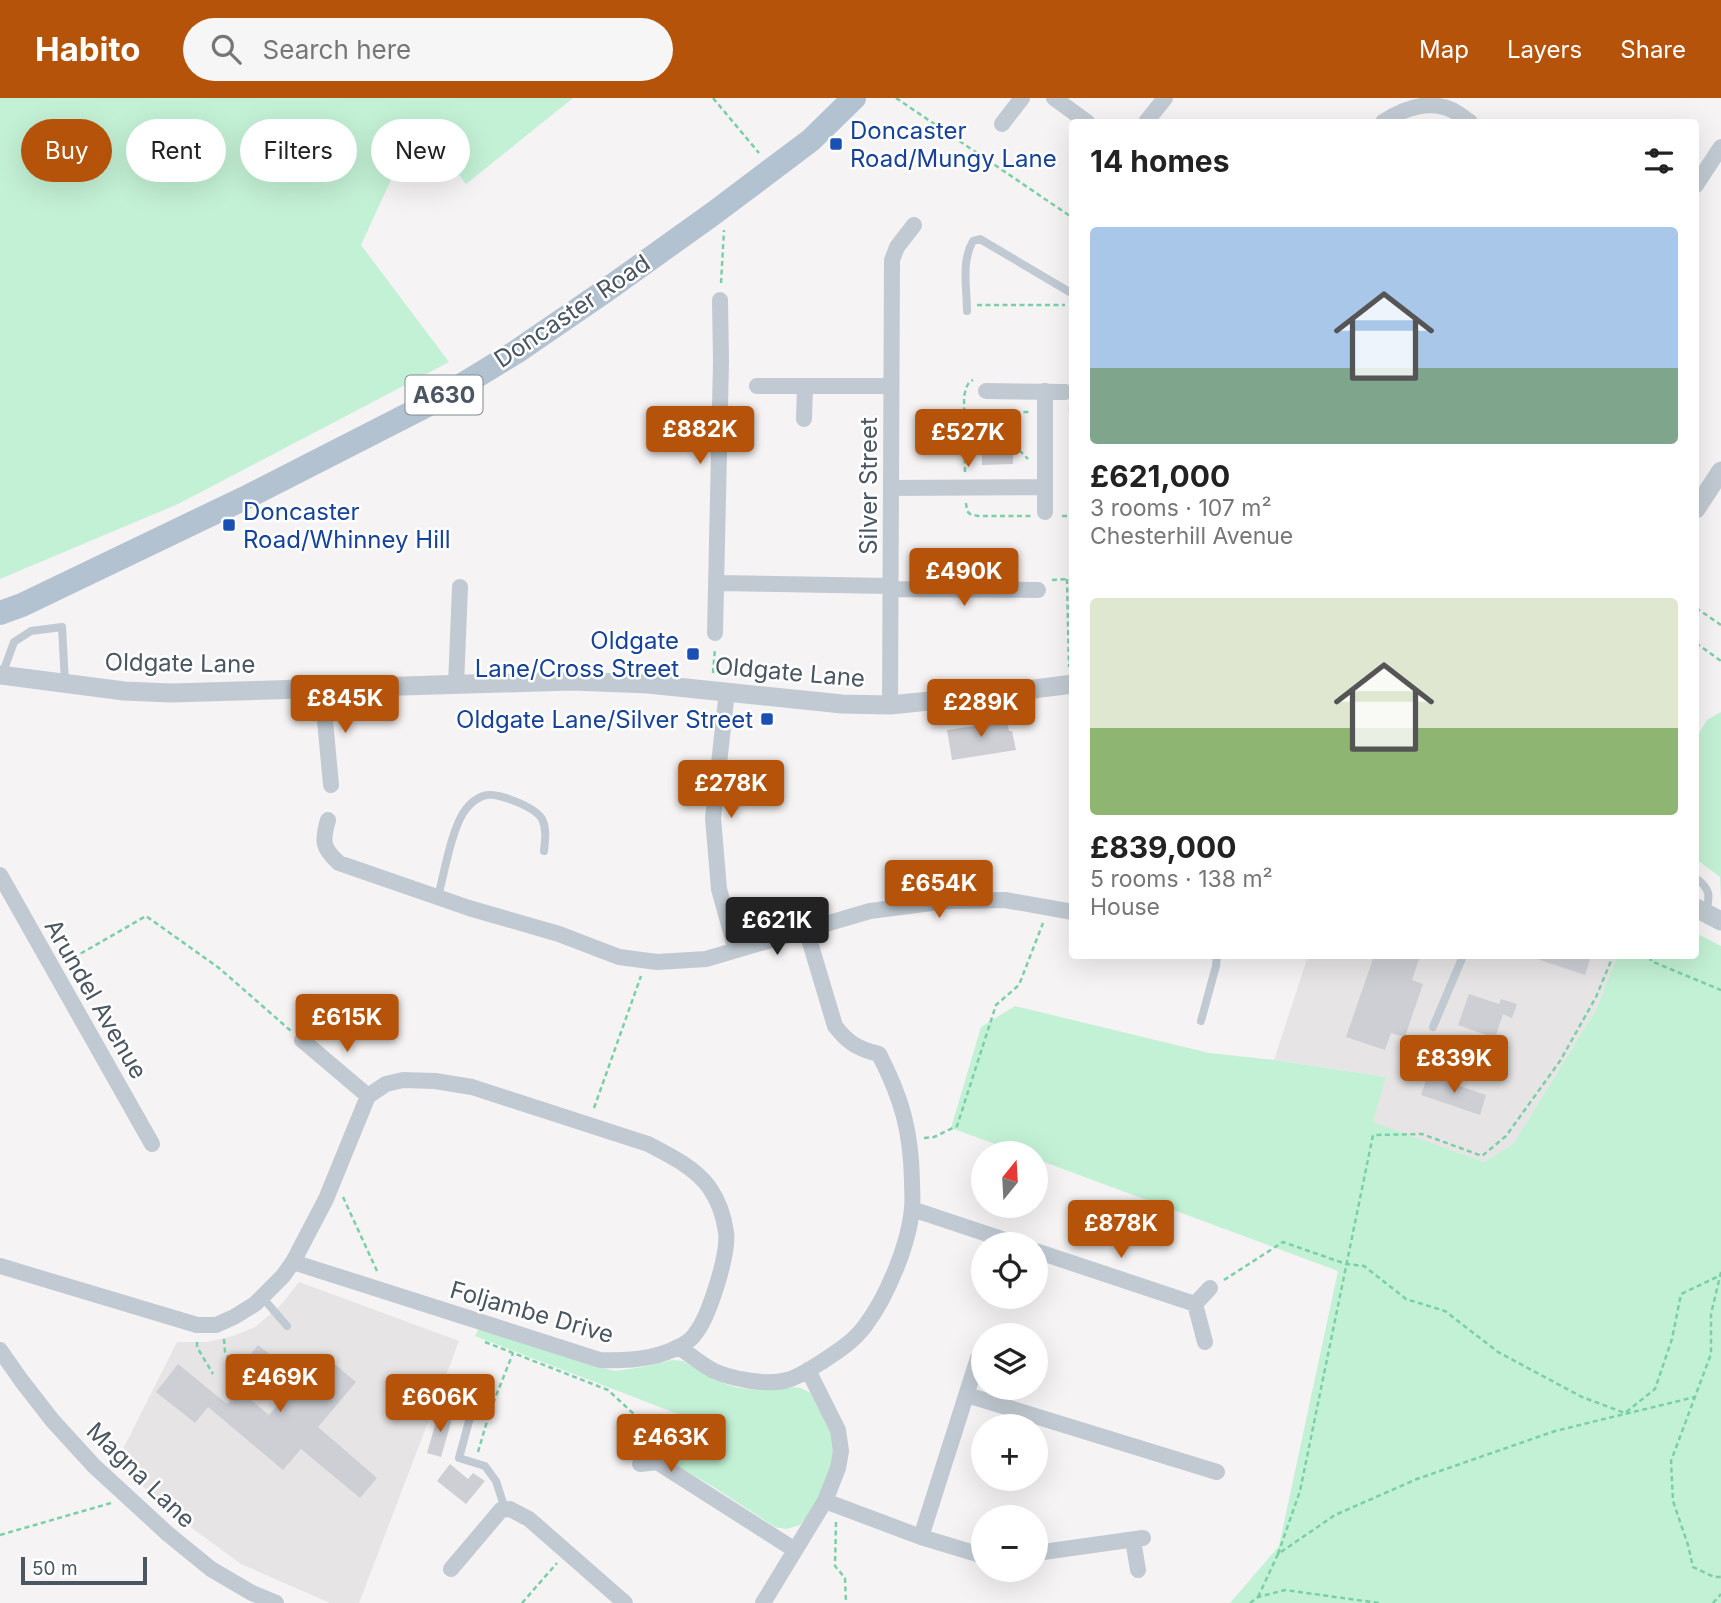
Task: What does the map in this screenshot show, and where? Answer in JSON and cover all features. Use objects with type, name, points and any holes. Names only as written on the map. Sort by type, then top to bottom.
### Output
[{"type":"main road","name":"Doncaster Road","points":[[0,613],[22,605],[249,496],[439,399],[527,345],[714,213],[811,140],[850,102]]},
{"type":"street","points":[[1002,124],[1022,98]]},
{"type":"street","points":[[1054,98],[1083,119]]},
{"type":"street","points":[[1148,119],[1165,98]]},
{"type":"street","points":[[1388,119],[1408,108],[1443,102],[1466,119]]},
{"type":"street","points":[[1699,180],[1721,146]]},
{"type":"street","name":"Silver Street","points":[[890,705],[892,260],[897,247],[914,225]]},
{"type":"street","points":[[715,633],[720,300]]},
{"type":"street","name":"Silver Street","points":[[757,386],[891,386]]},
{"type":"street","points":[[804,419],[805,386]]},
{"type":"street","points":[[986,391],[1065,392]]},
{"type":"street","points":[[1045,391],[1045,515]]},
{"type":"street","points":[[1699,504],[1721,471]]},
{"type":"street","points":[[891,488],[1044,486]]},
{"type":"street","name":"Silver Street","points":[[717,583],[890,587]]},
{"type":"street","points":[[456,685],[460,587]]},
{"type":"street","points":[[890,587],[1038,590]]},
{"type":"street","name":"Oldgate Lane","points":[[1,675],[124,691],[171,693],[572,681],[648,684],[842,704],[890,705],[1069,684]]},
{"type":"street","points":[[322,688],[331,785]]},
{"type":"street","points":[[719,691],[713,818],[719,889],[736,950]]},
{"type":"street","points":[[328,820],[324,844],[328,853],[339,863],[468,908],[559,933],[619,957],[646,961],[706,959],[870,911],[947,901],[1005,900],[1069,911]]},
{"type":"street","name":"Arundel Avenue","points":[[0,876],[152,1144]]},
{"type":"street","points":[[0,1266],[197,1325],[216,1325],[255,1304],[293,1262],[326,1199],[368,1096],[386,1084],[403,1080],[435,1081],[472,1087],[648,1144],[690,1169],[708,1186],[720,1209],[726,1232],[726,1251],[704,1318],[695,1335],[679,1347],[713,1370],[736,1378],[762,1382],[787,1380],[842,1349],[865,1327],[883,1297],[902,1252],[912,1209],[908,1127],[900,1098],[879,1054],[862,1050],[844,1038],[835,1026],[806,929]]},
{"type":"street","points":[[302,1040],[368,1096]]},
{"type":"street","points":[[912,1209],[981,1232]]},
{"type":"street","points":[[1048,1255],[1195,1304]]},
{"type":"street","name":"Foljambe Drive","points":[[293,1262],[600,1360],[624,1361],[679,1347]]},
{"type":"street","points":[[1195,1304],[1210,1288]]},
{"type":"street","points":[[1195,1304],[1205,1342]]},
{"type":"street","name":"Magna Lane","points":[[0,1350],[52,1420],[122,1492],[211,1569],[252,1593],[276,1603]]},
{"type":"street","points":[[763,1603],[825,1501],[838,1468],[841,1451],[838,1430],[808,1370]]},
{"type":"street","points":[[921,1537],[971,1382]]},
{"type":"street","points":[[967,1395],[1217,1472]]},
{"type":"street","points":[[663,1440],[649,1463],[795,1550]]},
{"type":"street","points":[[825,1501],[921,1537],[971,1552]]},
{"type":"street","points":[[451,1569],[501,1510],[510,1509],[529,1519],[625,1603]]},
{"type":"street","points":[[1048,1551],[1138,1539],[1138,1570]]},
{"type":"lane","points":[[967,308],[969,247],[973,241],[980,239],[1069,292]]},
{"type":"lane","points":[[1,675],[14,642],[31,631],[62,627],[65,683]]},
{"type":"lane","points":[[438,897],[454,834],[464,811],[485,794],[522,804],[537,814],[545,829],[544,851]]},
{"type":"lane","points":[[1699,881],[1707,889],[1707,914]]},
{"type":"lane","points":[[1201,1021],[1217,959]]},
{"type":"lane","points":[[1433,1027],[1462,959]]},
{"type":"lane","points":[[262,1297],[287,1326]]},
{"type":"lane","points":[[472,1410],[459,1458],[485,1466],[496,1481],[505,1509]]},
{"type":"path","points":[[713,98],[772,169]]},
{"type":"path","points":[[896,98],[1069,215]]},
{"type":"path","points":[[714,213],[724,224],[720,300]]},
{"type":"path","points":[[967,308],[1069,304]]},
{"type":"path","points":[[986,391],[987,379],[977,379],[970,382],[964,396],[967,511],[978,516],[1069,516]]},
{"type":"path","points":[[1065,392],[1069,391]]},
{"type":"path","points":[[964,413],[1045,412]]},
{"type":"path","points":[[1003,413],[1003,430],[1017,431],[1018,449],[1030,462],[1044,460]]},
{"type":"path","points":[[1068,579],[1069,614]]},
{"type":"path","points":[[1699,610],[1721,625]]},
{"type":"path","points":[[715,633],[719,691]]},
{"type":"path","points":[[1699,645],[1721,661]]},
{"type":"path","points":[[909,1141],[934,1137],[957,1126],[996,1005],[1018,985],[1049,906]]},
{"type":"path","points":[[53,969],[146,916],[219,968],[302,1040]]},
{"type":"path","points":[[1258,1597],[1278,1554],[1300,1490],[1373,1135],[1422,1134],[1482,1156],[1506,1136],[1560,1061],[1596,997],[1612,959]]},
{"type":"path","points":[[1651,959],[1721,990]]},
{"type":"path","points":[[589,1125],[646,961]]},
{"type":"path","points":[[335,1178],[386,1292]]},
{"type":"path","points":[[1210,1288],[1283,1242],[1346,1264],[1364,1266],[1406,1299],[1445,1311],[1498,1352],[1582,1397],[1625,1413]]},
{"type":"path","points":[[1625,1413],[1655,1389],[1672,1339],[1681,1294],[1720,1274]]},
{"type":"path","points":[[1720,1274],[1711,1314],[1711,1354],[1671,1461],[1673,1500],[1693,1567],[1714,1577],[1721,1577]]},
{"type":"path","points":[[474,1320],[467,1335],[608,1390],[663,1440]]},
{"type":"path","points":[[223,1322],[225,1352],[237,1373]]},
{"type":"path","points":[[197,1325],[197,1347],[213,1374]]},
{"type":"path","points":[[475,1463],[490,1411],[513,1353]]},
{"type":"path","points":[[1278,1554],[1335,1515],[1417,1479],[1555,1431],[1695,1397]]},
{"type":"path","points":[[0,1535],[112,1503],[122,1492]]},
{"type":"path","points":[[841,1507],[835,1523],[835,1566],[845,1578],[846,1603]]},
{"type":"path","points":[[522,1603],[566,1552]]},
{"type":"path","points":[[1250,1603],[1258,1597],[1285,1590],[1379,1603]]},
{"type":"path","points":[[1713,1603],[1721,1594]]},
{"type":"shaded area","points":[[1307,959],[1616,959],[1596,1010],[1513,1144],[1484,1162],[1372,1122],[1386,1077],[1274,1060]]},
{"type":"shaded area","points":[[299,1282],[459,1341],[359,1603],[330,1603],[241,1564],[189,1526],[116,1463],[177,1342],[208,1342],[255,1327],[280,1306]]},
{"type":"green space","points":[[0,98],[573,98],[470,181],[470,119],[371,119],[371,182],[390,182],[361,245],[449,362],[178,504],[0,579]]},
{"type":"green space","points":[[1721,712],[1721,901],[1720,877],[1699,861],[1699,733],[1707,720]]},
{"type":"green space","points":[[1699,935],[1721,946],[1721,1603],[1230,1603],[1279,1546],[1338,1271],[1048,1163],[1048,1141],[987,1141],[951,1128],[981,1027],[1015,1006],[1209,1053],[1386,1077],[1373,1122],[1484,1162],[1513,1144],[1596,1010],[1616,959],[1699,959]]},
{"type":"green space","points":[[482,1329],[615,1371],[672,1360],[683,1361],[714,1380],[738,1388],[800,1388],[811,1393],[830,1429],[835,1454],[830,1477],[810,1513],[800,1525],[786,1529],[775,1527],[672,1460],[669,1443],[678,1414],[475,1336],[478,1330]]},
{"type":"building","points":[[1013,436],[1013,464],[982,465],[982,437]]},
{"type":"building","points":[[1006,716],[1016,750],[952,760],[947,730],[974,726],[973,721]]},
{"type":"building","points":[[1373,959],[1419,959],[1412,980],[1423,984],[1405,1037],[1391,1033],[1385,1050],[1346,1037]]},
{"type":"building","points":[[1537,959],[1590,959],[1585,975]]},
{"type":"building","points":[[1469,994],[1499,1004],[1501,999],[1517,1004],[1512,1018],[1503,1014],[1495,1038],[1458,1025]]},
{"type":"building","points":[[1428,1075],[1486,1095],[1480,1115],[1421,1095]]},
{"type":"building","points":[[258,1345],[300,1378],[321,1353],[356,1382],[318,1427],[377,1478],[360,1498],[301,1449],[283,1470],[208,1407],[195,1423],[156,1392],[178,1364],[227,1404],[239,1390],[269,1415],[287,1394],[245,1362]]},
{"type":"building","points":[[439,1411],[453,1415],[441,1457],[427,1453]]},
{"type":"building","points":[[450,1464],[468,1479],[473,1473],[485,1481],[466,1504],[437,1481]]},
{"type":"place","name":"Doncaster Road/Mungy Lane","points":[[836,144]]},
{"type":"place","name":"Doncaster Road/Whinney Hill","points":[[229,525]]},
{"type":"place","name":"Oldgate Lane/Cross Street","points":[[693,654]]},
{"type":"place","name":"Oldgate Lane/Silver Street","points":[[767,719]]}]
